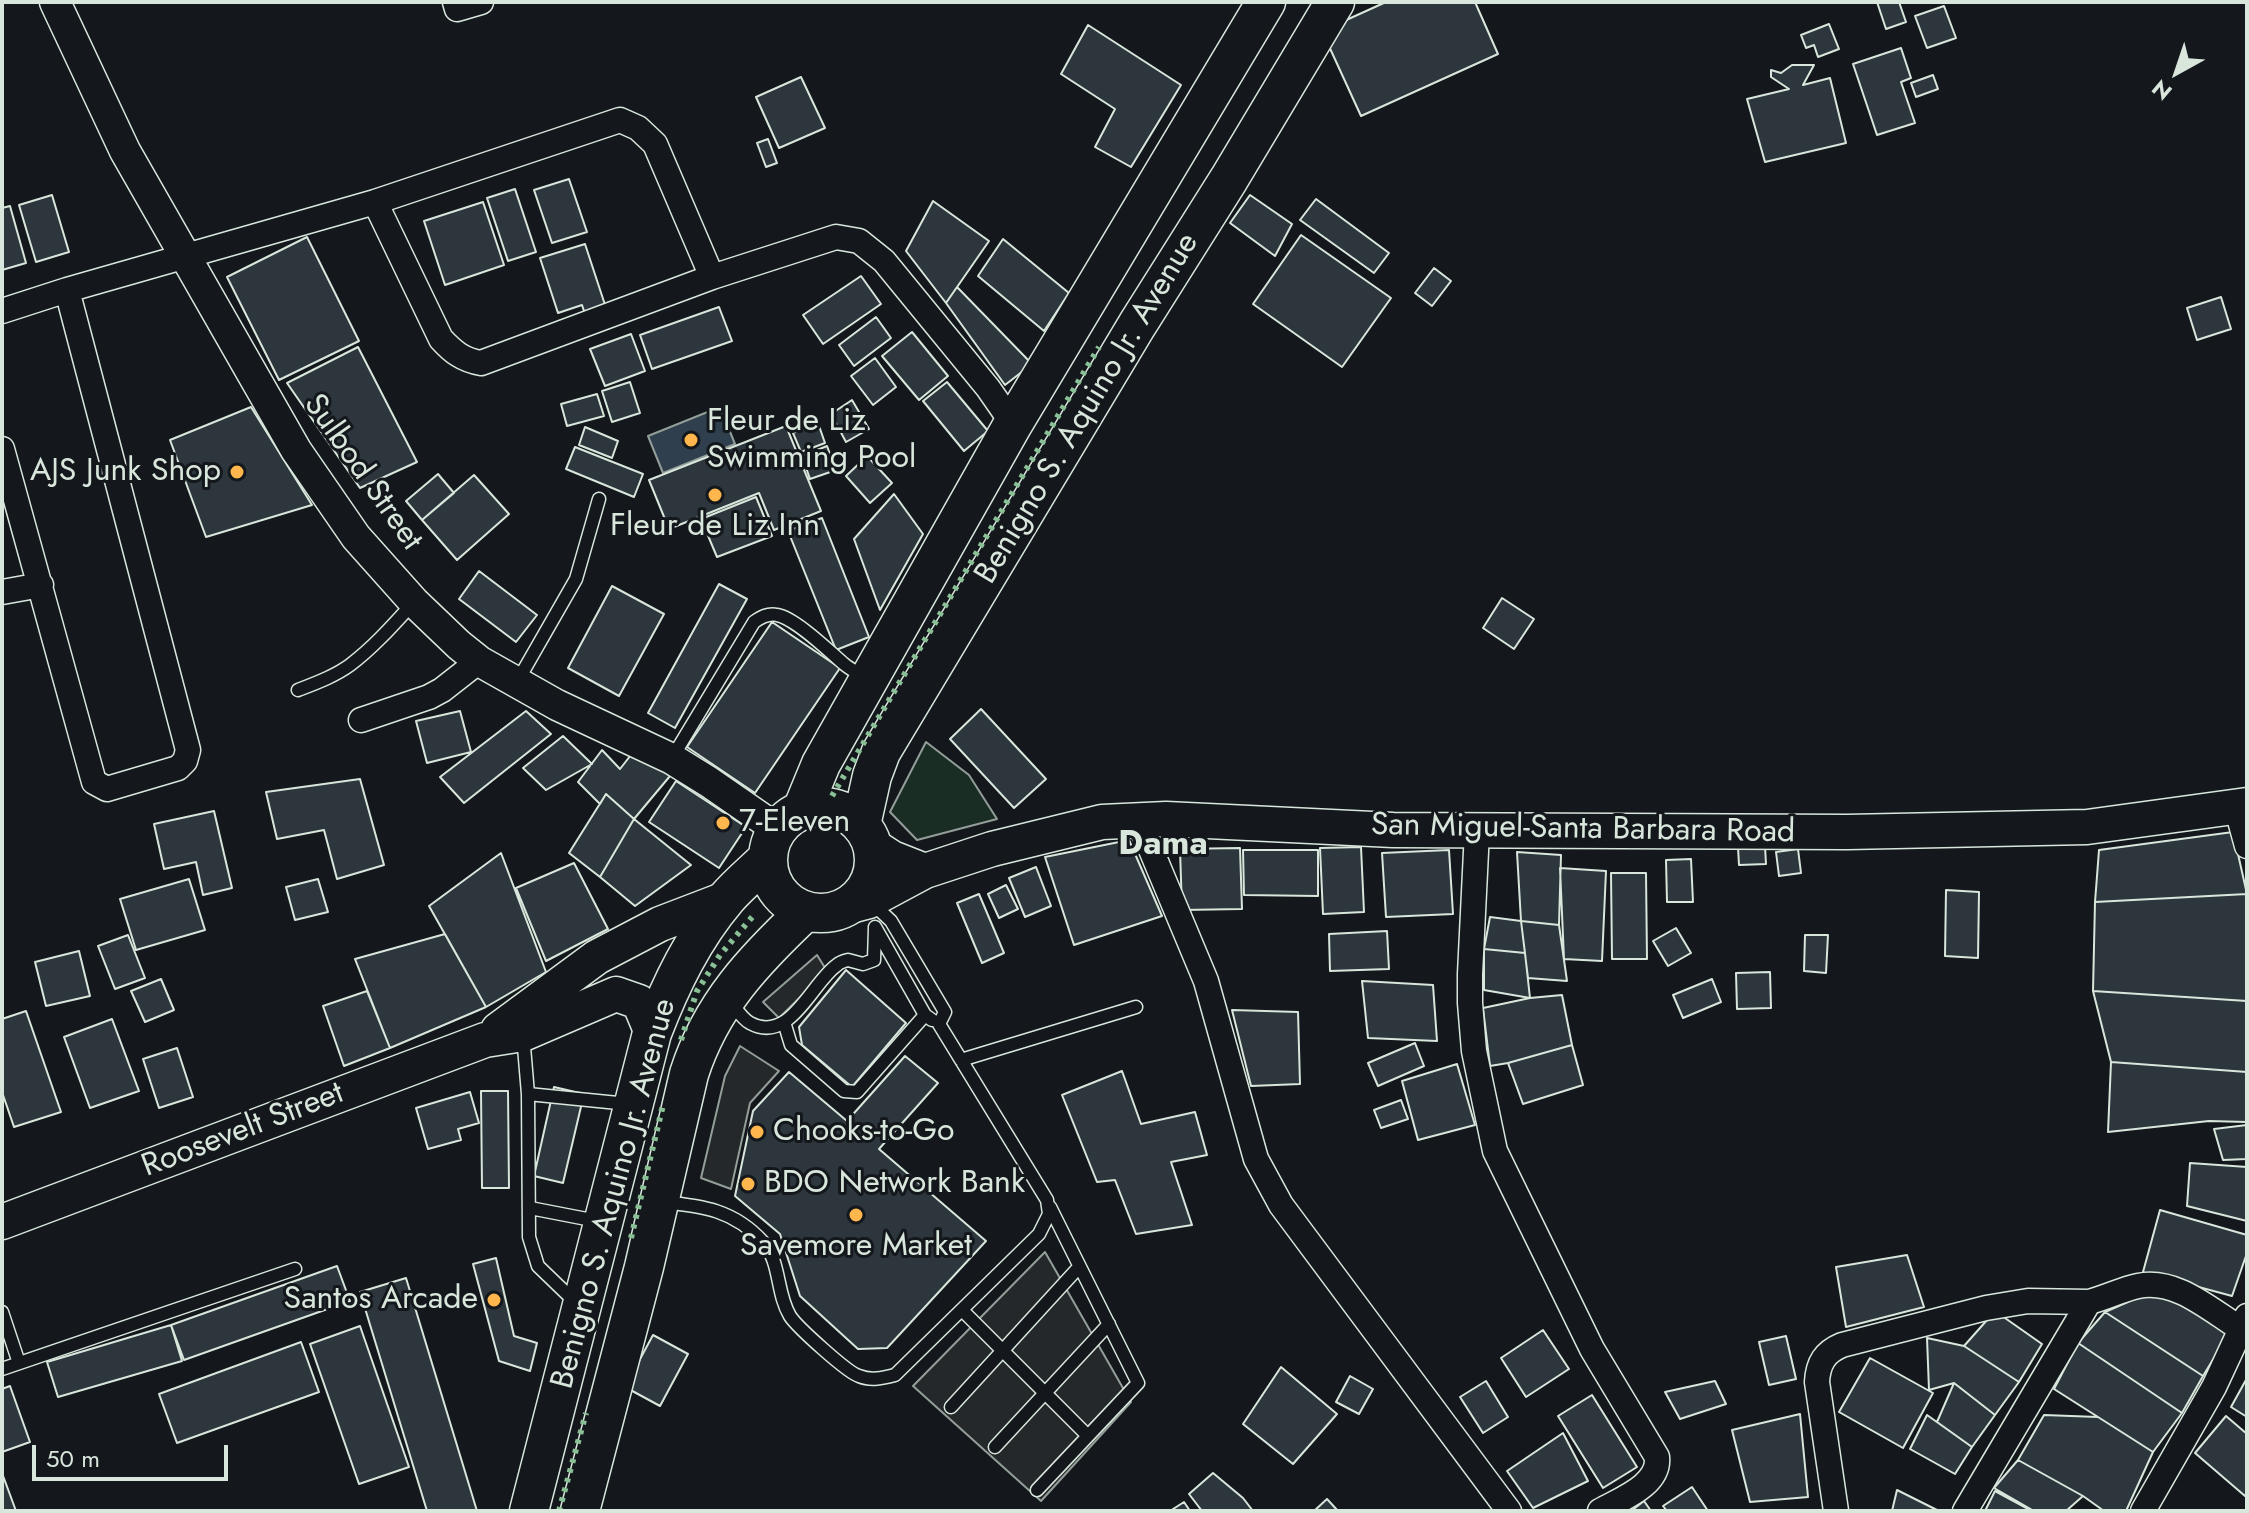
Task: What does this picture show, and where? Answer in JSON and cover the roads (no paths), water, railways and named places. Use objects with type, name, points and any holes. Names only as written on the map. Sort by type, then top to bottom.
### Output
[{"type":"main road","name":"Benigno S. Aquino Jr. Avenue","points":[[529,1511],[652,1033],[682,963],[728,898],[782,833],[1013,424],[1266,2]]},
{"type":"main road","name":"Benigno S. Aquino Jr. Avenue","points":[[866,835],[872,776],[881,752],[1335,2]]},
{"type":"main road","points":[[1090,296],[1137,325]]},
{"type":"main road","name":"San Miguel-Santa Barbara Road","points":[[863,912],[925,871],[992,849],[1102,822],[1166,819],[1393,830],[1847,832],[2087,827],[2242,805]]},
{"type":"main road","points":[[866,835],[874,863],[870,880],[861,895],[863,912],[806,911],[790,903],[778,891],[770,876],[782,833],[823,807],[844,812],[892,858],[925,871]]},
{"type":"main road","name":"Roosevelt Street","points":[[519,1026],[597,957],[660,924],[728,898]]},
{"type":"main road","name":"Benigno S. Aquino Jr. Avenue","points":[[580,1511],[644,1267],[689,1074],[708,1025],[726,997],[765,949],[806,911]]},
{"type":"main road","name":"Roosevelt Street","points":[[2,1222],[519,1026],[616,994],[639,1002],[652,1033]]},
{"type":"main road","points":[[600,1239],[644,1267]]},
{"type":"street","name":"Sulbod Street","points":[[55,2],[125,151],[296,450],[356,537],[414,602],[479,661],[557,705],[672,759],[782,833]]},
{"type":"street","points":[[455,2],[457,9],[481,2]]},
{"type":"street","points":[[2,311],[375,202],[620,120],[638,128],[655,144],[712,277]]},
{"type":"street","points":[[375,202],[441,339],[455,354],[481,363],[712,277],[836,237],[859,241],[884,261],[988,388],[1013,424]]},
{"type":"street","points":[[2,449],[94,782],[107,789],[178,768],[185,761],[188,750],[67,290]]},
{"type":"street","points":[[2,592],[41,585]]},
{"type":"street","points":[[361,720],[429,697],[479,661]]},
{"type":"street","points":[[2242,805],[2247,846]]},
{"type":"street","points":[[1139,821],[1206,981],[1256,1159],[1289,1216],[1509,1511]]},
{"type":"street","points":[[1477,831],[1470,1003],[1474,1051],[1495,1151],[1592,1349],[1657,1457],[1658,1467],[1648,1483],[1600,1511]]},
{"type":"street","points":[[1836,1511],[1817,1382],[1818,1370],[1827,1353],[1842,1345],[1986,1308],[2028,1301],[2089,1302],[2137,1286],[2163,1285],[2244,1322],[2214,1387],[2143,1511]]},
{"type":"street","points":[[1965,1511],[2089,1302]]},
{"type":"lane","points":[[517,682],[576,579],[599,499]]},
{"type":"lane","points":[[298,690],[322,681],[349,665],[414,602]]},
{"type":"lane","points":[[672,759],[754,622],[761,616],[780,615],[789,620],[845,665],[868,679]]},
{"type":"lane","points":[[863,912],[925,1015],[939,1024],[1047,1200],[1138,1383],[1037,1490]]},
{"type":"lane","points":[[726,997],[748,1023],[765,1029],[784,1022],[793,1016],[836,965],[848,960],[863,964],[874,960],[863,912]]},
{"type":"lane","points":[[863,912],[891,921],[945,1012],[939,1024]]},
{"type":"lane","points":[[961,1060],[1136,1007]]},
{"type":"lane","points":[[784,1022],[791,1045],[850,1093],[857,1092],[925,1015]]},
{"type":"lane","points":[[519,1026],[528,1094],[529,1237],[538,1266],[567,1294],[584,1303]]},
{"type":"lane","points":[[528,1094],[633,1105]]},
{"type":"lane","points":[[660,1202],[705,1206],[729,1215],[763,1241],[772,1255],[790,1316],[857,1376],[878,1380],[895,1375],[1039,1234],[1049,1214],[1047,1200]]},
{"type":"lane","points":[[530,1208],[600,1239]]},
{"type":"lane","points":[[951,1407],[1079,1267]]},
{"type":"lane","points":[[2,1369],[295,1269]]},
{"type":"lane","points":[[962,1310],[1087,1435]]},
{"type":"lane","points":[[2,1312],[19,1363]]},
{"type":"lane","points":[[995,1447],[1109,1324]]},
{"type":"water","name":"Fleur de Liz Swimming Pool","points":[[720,407],[735,444],[663,473],[648,436]]},
{"type":"place","name":"Fleur de Liz Swimming Pool","points":[[691,440]]},
{"type":"place","name":"AJS Junk Shop","points":[[237,472]]},
{"type":"place","name":"Fleur de Liz Inn","points":[[715,495]]},
{"type":"place","name":"7-Eleven","points":[[723,823]]},
{"type":"place","name":"Chooks-to-Go","points":[[757,1132]]},
{"type":"place","name":"BDO Network Bank","points":[[748,1184]]},
{"type":"place","name":"Savemore Market","points":[[856,1215]]},
{"type":"place","name":"Santos Arcade","points":[[494,1300]]},
{"type":"district","name":"Dama","points":[[1163,846]]}]
